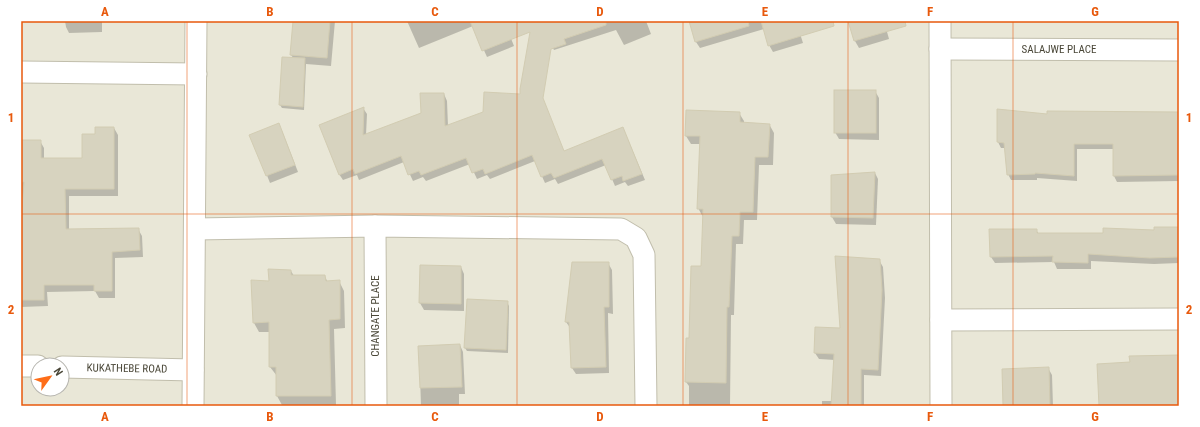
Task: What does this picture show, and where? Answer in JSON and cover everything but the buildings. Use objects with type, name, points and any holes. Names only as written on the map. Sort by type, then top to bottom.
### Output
[{"type":"street","points":[[193,406],[196,21]]},
{"type":"street","points":[[940,21],[941,406]]},
{"type":"street","name":"SALAJWE PLACE","points":[[940,49],[1179,50]]},
{"type":"street","points":[[21,72],[196,74]]},
{"type":"street","points":[[195,229],[375,226],[621,229],[636,238],[644,255],[646,406]]},
{"type":"street","name":"CHANGATE PLACE","points":[[375,226],[376,406]]},
{"type":"street","points":[[941,320],[1179,319]]},
{"type":"street","name":"KUKATHEBE ROAD","points":[[70,367],[193,370]]},
{"type":"shaded area","points":[[21,21],[1179,21],[1179,406],[21,406]]}]
